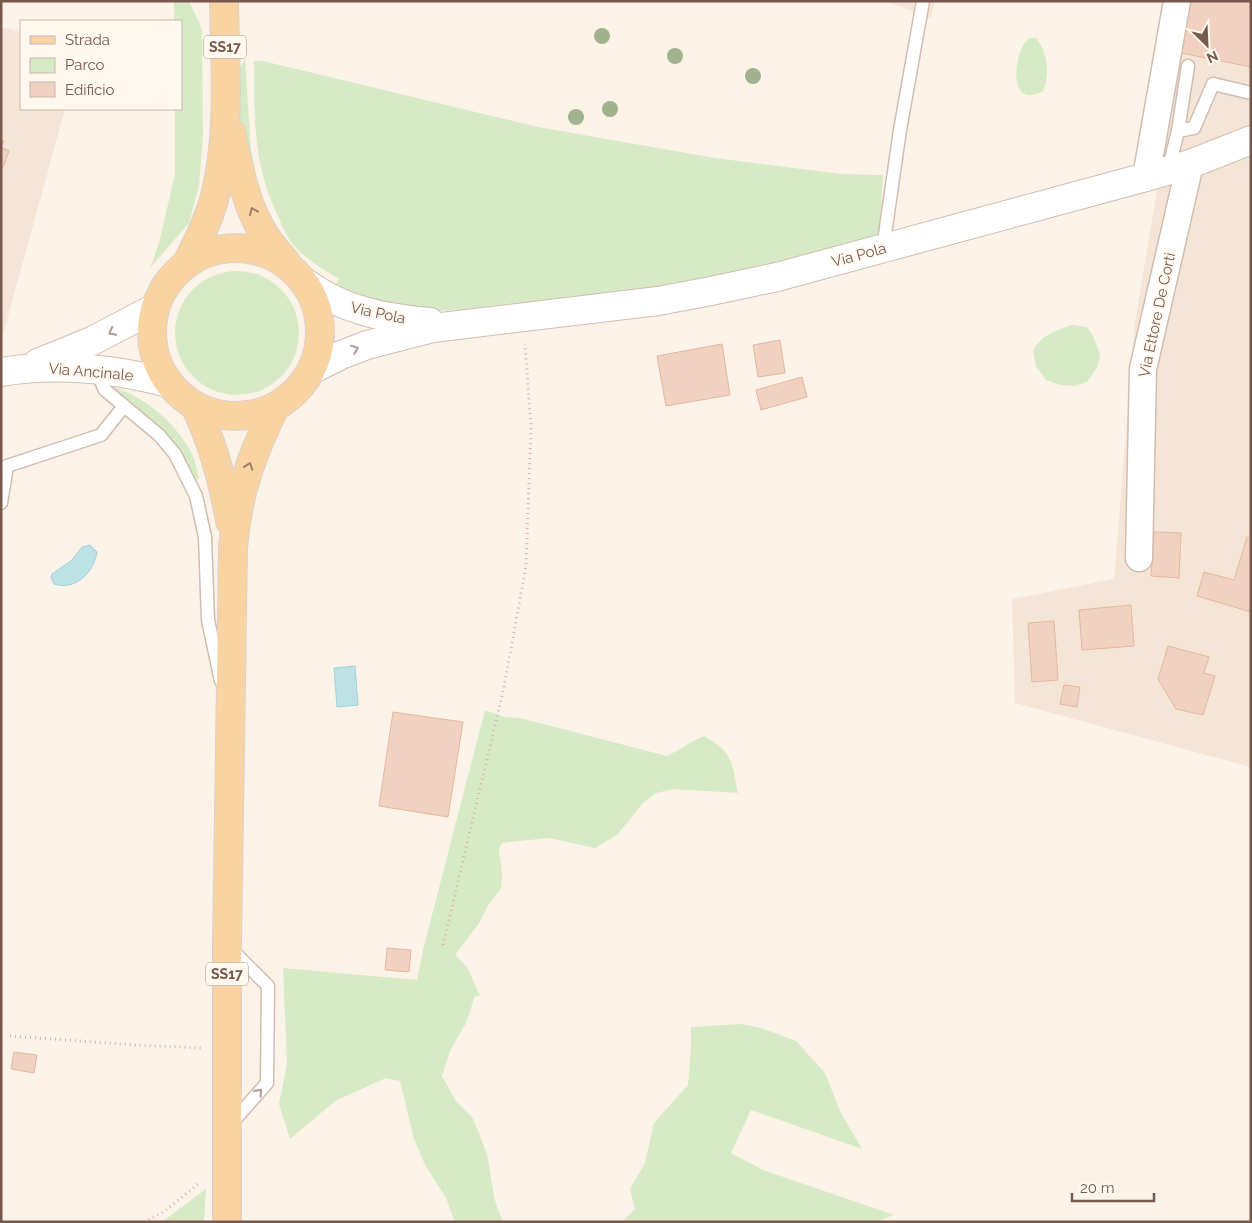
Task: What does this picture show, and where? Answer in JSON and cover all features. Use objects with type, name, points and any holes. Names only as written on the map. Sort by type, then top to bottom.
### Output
[{"type":"main road","name":"SS17","points":[[224,1],[225,92]]},
{"type":"main road","points":[[187,263],[202,233],[214,200],[225,128],[225,92]]},
{"type":"main road","points":[[225,92],[230,127],[248,198],[264,234],[297,275],[315,300],[319,316],[318,352],[311,370],[300,386],[275,407],[258,414],[223,416],[195,406],[182,397],[168,383],[160,370],[154,354],[151,328],[155,308],[162,291],[171,277],[187,263],[207,252],[228,248],[250,248],[268,253],[297,275]]},
{"type":"main road","points":[[195,406],[211,442],[222,478],[231,524],[233,548]]},
{"type":"main road","points":[[233,548],[235,526],[244,482],[260,437],[275,407]]},
{"type":"main road","name":"SS17","points":[[227,1222],[227,945],[233,548]]},
{"type":"street","name":"Via Ettore De Corti","points":[[1139,558],[1143,369],[1168,171],[1177,1]]},
{"type":"street","name":"Via Pola","points":[[311,370],[367,345],[411,333],[457,324],[523,318],[658,300],[777,277],[1168,171],[1251,140]]},
{"type":"street","name":"Via Pola","points":[[297,275],[330,299],[362,312],[422,322],[457,324]]},
{"type":"street","name":"Via Ancinale","points":[[7,371],[64,354],[155,308]]},
{"type":"street","name":"Via Ancinale","points":[[7,371],[42,368],[96,370],[145,377],[168,383]]},
{"type":"lane","points":[[883,248],[900,130],[923,1]]},
{"type":"lane","points":[[1168,171],[1178,131],[1188,66]]},
{"type":"lane","points":[[1178,131],[1194,128],[1213,84],[1251,93]]},
{"type":"lane","points":[[96,370],[105,390],[159,435],[175,454],[196,496],[205,537],[208,620],[230,726]]},
{"type":"lane","points":[[1,503],[7,466],[101,435],[124,406]]},
{"type":"lane","points":[[227,945],[268,986],[267,1083],[227,1128]]},
{"type":"path","points":[[443,945],[504,687],[526,566],[530,428],[523,318]]},
{"type":"path","points":[[10,1036],[134,1045],[227,1049]]},
{"type":"path","points":[[144,1222],[165,1211],[206,1178],[227,1179]]},
{"type":"shaded area","points":[[885,1],[935,1],[931,18]]},
{"type":"shaded area","points":[[1166,1],[1251,1],[1250,767],[1015,703],[1012,599],[1114,579],[1135,322],[1157,189],[1131,195],[1134,167]]},
{"type":"shaded area","points":[[1,27],[20,32],[20,110],[65,110],[1,342]]},
{"type":"green space","points":[[174,1],[189,1],[202,29],[203,136],[199,186],[189,223],[150,268],[159,243],[175,174],[175,110],[182,110],[182,20],[174,20]]},
{"type":"green space","points":[[1029,38],[1036,38],[1043,50],[1047,63],[1047,77],[1043,91],[1033,95],[1025,94],[1020,90],[1016,74],[1019,56],[1023,45]]},
{"type":"green space","points":[[245,59],[251,150],[256,178],[273,226],[258,216],[239,124],[240,68]]},
{"type":"green space","points":[[254,61],[263,61],[538,127],[715,158],[842,174],[883,175],[879,240],[746,276],[589,297],[467,309],[418,312],[333,289],[339,279],[314,263],[296,248],[286,233],[270,199],[257,141],[254,102]]},
{"type":"green space","points":[[237,271],[261,276],[281,289],[294,309],[299,333],[294,357],[281,377],[261,390],[237,395],[213,390],[193,377],[180,357],[175,333],[180,309],[193,289],[213,276]]},
{"type":"green space","points":[[1072,325],[1087,327],[1093,336],[1100,354],[1098,366],[1087,382],[1075,386],[1060,385],[1046,380],[1036,366],[1033,351],[1036,345],[1045,337]]},
{"type":"green space","points":[[110,386],[122,390],[146,403],[167,420],[191,452],[199,478],[195,481],[109,390]]},
{"type":"green space","points":[[485,710],[505,717],[520,718],[667,756],[704,736],[721,748],[730,759],[738,793],[674,789],[656,793],[643,803],[617,835],[595,848],[549,838],[502,843],[499,849],[502,875],[501,888],[487,907],[480,922],[455,955],[467,967],[480,996],[475,996],[466,1023],[450,1051],[442,1076],[456,1101],[473,1118],[487,1154],[495,1201],[503,1222],[455,1222],[446,1198],[425,1165],[414,1139],[400,1081],[386,1078],[335,1101],[290,1139],[279,1104],[287,1064],[283,968],[417,980],[423,950]]},
{"type":"green space","points":[[741,1024],[761,1028],[796,1041],[825,1073],[840,1111],[862,1149],[751,1110],[731,1153],[763,1170],[894,1215],[876,1222],[622,1222],[635,1209],[630,1189],[645,1163],[654,1123],[688,1085],[691,1027]]},
{"type":"green space","points":[[206,1189],[204,1222],[162,1222]]},
{"type":"water","points":[[90,545],[97,552],[88,573],[70,585],[54,584],[51,577],[52,574],[72,560],[82,547]]},
{"type":"water","points":[[355,666],[358,705],[337,707],[334,668]]},
{"type":"building","points":[[1191,1],[1251,1],[1251,67],[1181,53]]},
{"type":"building","points":[[1,147],[9,151],[3,167],[1,167]]},
{"type":"building","points":[[780,340],[785,373],[758,377],[753,345]]},
{"type":"building","points":[[722,344],[730,395],[666,406],[657,356]]},
{"type":"building","points":[[802,377],[807,397],[761,410],[756,390]]},
{"type":"building","points":[[1154,532],[1181,533],[1179,578],[1151,576]]},
{"type":"building","points":[[1247,537],[1251,538],[1251,612],[1197,596],[1204,572],[1234,580]]},
{"type":"building","points":[[1131,605],[1134,646],[1082,650],[1079,610]]},
{"type":"building","points":[[1054,621],[1058,680],[1032,682],[1028,623]]},
{"type":"building","points":[[1168,646],[1209,657],[1204,673],[1215,676],[1203,715],[1176,709],[1158,679]]},
{"type":"building","points":[[1064,685],[1080,687],[1077,707],[1060,704]]},
{"type":"building","points":[[393,712],[463,722],[448,817],[379,806]]},
{"type":"building","points":[[387,948],[411,950],[409,972],[385,970]]},
{"type":"building","points":[[14,1052],[37,1055],[34,1073],[11,1069]]}]
